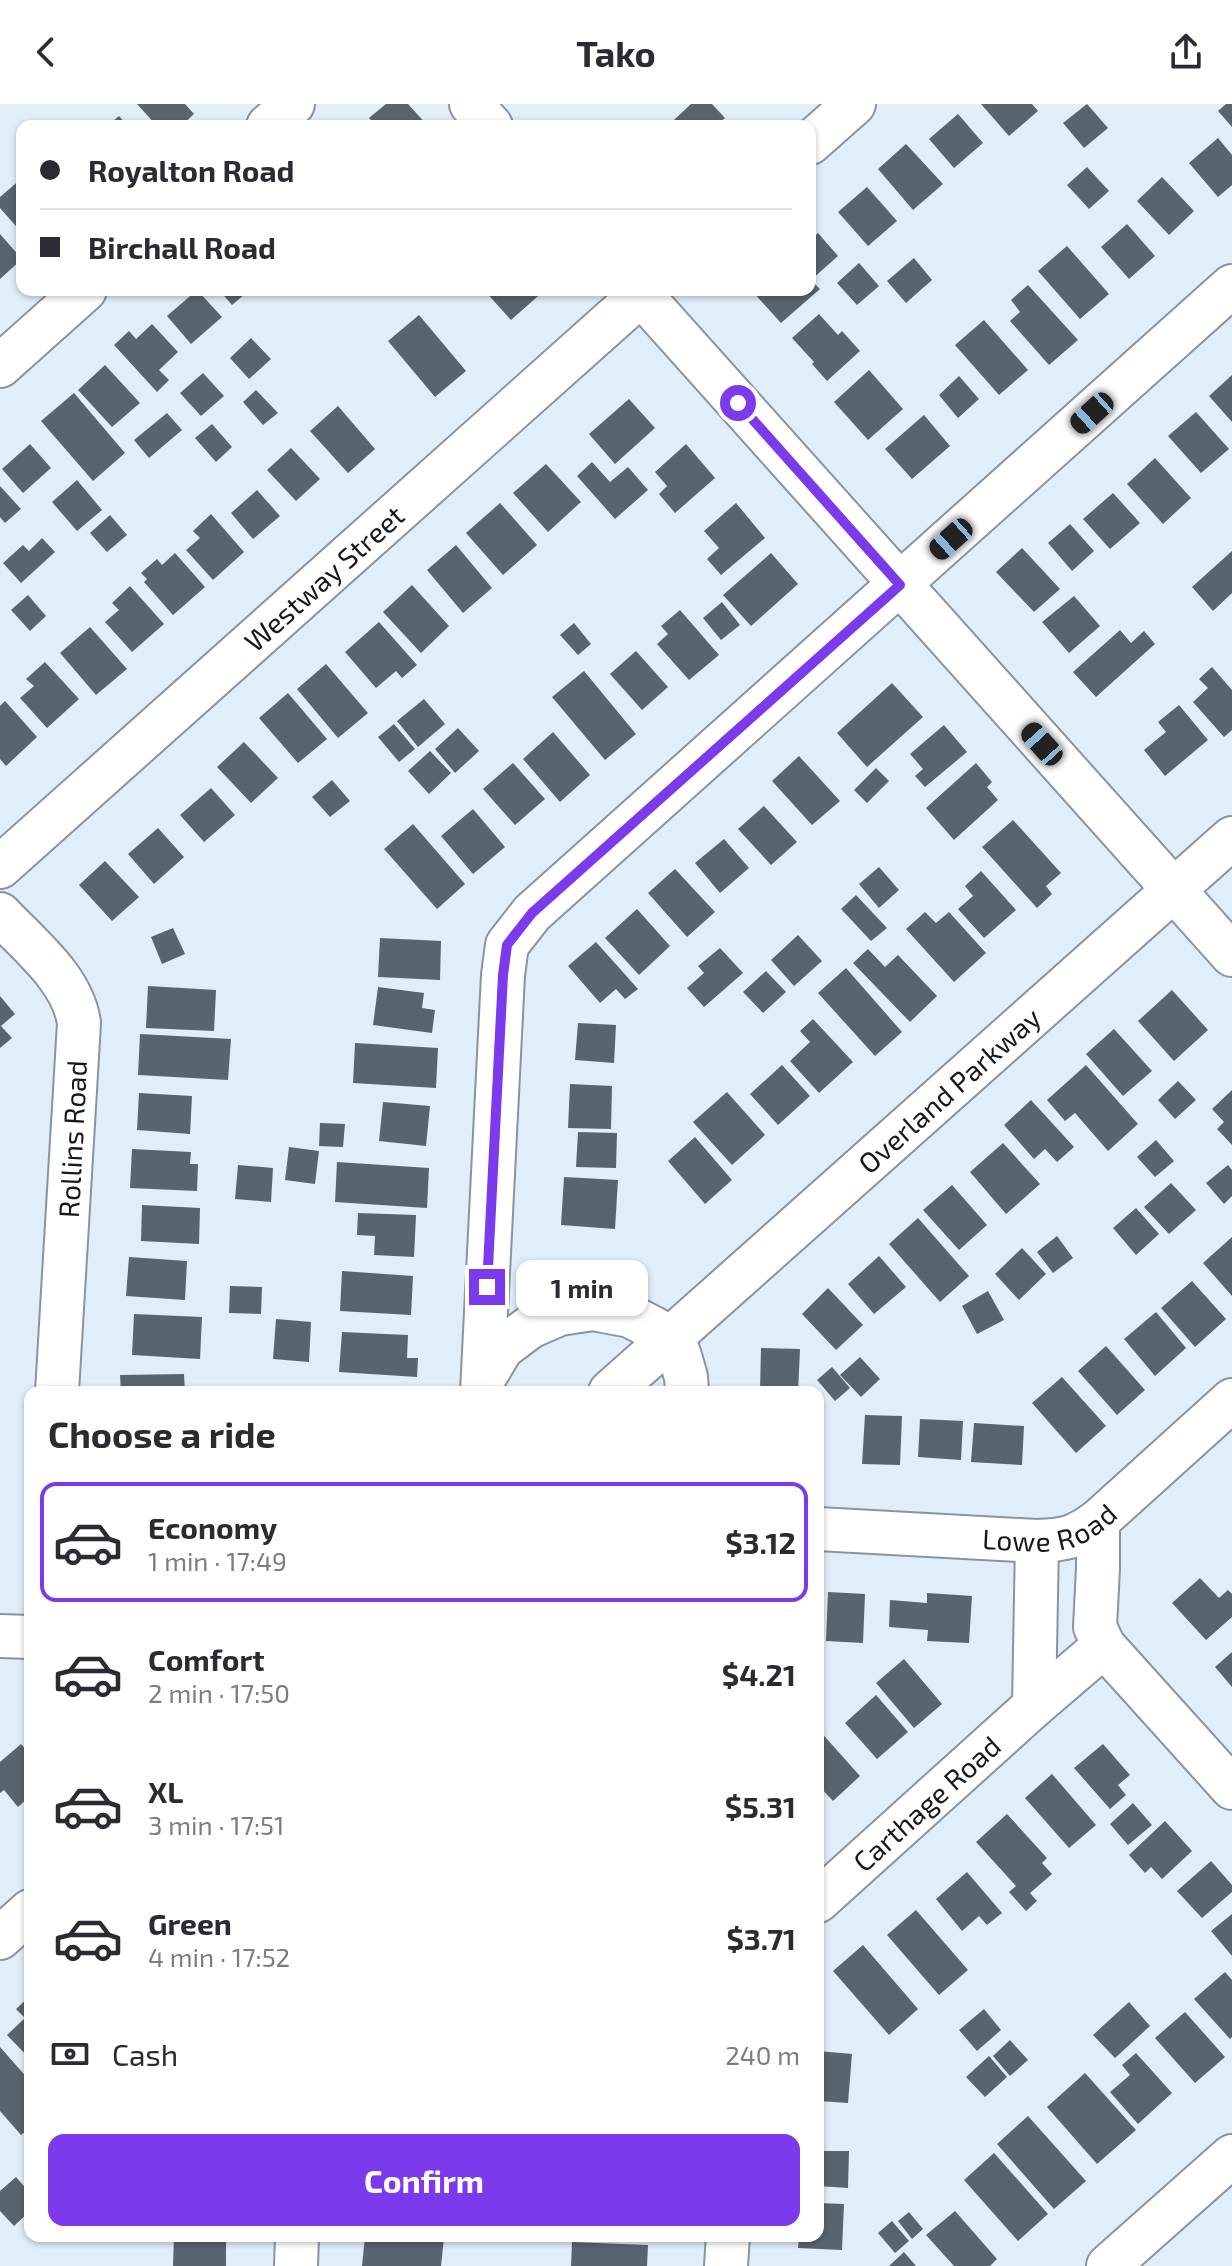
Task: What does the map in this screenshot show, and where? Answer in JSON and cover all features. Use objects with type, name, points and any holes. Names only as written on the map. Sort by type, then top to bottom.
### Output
[{"type":"street","points":[[275,120],[293,104]]},
{"type":"street","points":[[471,104],[486,120]]},
{"type":"street","points":[[816,138],[854,104]]},
{"type":"street","points":[[482,1386],[507,945],[532,913],[1232,286]]},
{"type":"street","points":[[0,366],[78,296]]},
{"type":"street","name":"Westway Street","points":[[0,867],[638,296]]},
{"type":"street","points":[[646,296],[1232,955]]},
{"type":"street","name":"Overland Parkway","points":[[617,1386],[1232,838]]},
{"type":"street","name":"Rollins Road","points":[[0,914],[63,982],[77,1009],[79,1023],[57,1386]]},
{"type":"street","points":[[482,1386],[502,1348],[530,1327],[560,1314],[593,1309],[630,1316],[657,1330],[679,1353],[687,1386]]},
{"type":"street","name":"Lowe Road","points":[[824,1529],[1037,1541],[1071,1538],[1098,1521],[1232,1400]]},
{"type":"street","points":[[1098,1521],[1095,1627],[1104,1646],[1232,1788]]},
{"type":"street","points":[[1034,1706],[1037,1541]]},
{"type":"street","points":[[0,1636],[24,1637]]},
{"type":"street","name":"Carthage Road","points":[[824,1896],[1104,1646]]},
{"type":"street","points":[[0,1938],[24,1916]]},
{"type":"street","points":[[1108,2266],[1232,2156]]},
{"type":"street","points":[[296,2266],[297,2242]]},
{"type":"street","points":[[726,2266],[728,2242]]},
{"type":"building","points":[[137,104],[185,104],[194,114],[188,120],[152,120]]},
{"type":"building","points":[[386,104],[408,104],[423,120],[371,120],[369,118]]},
{"type":"building","points":[[691,104],[712,104],[725,118],[723,120],[674,120]]},
{"type":"building","points":[[981,104],[1032,104],[1038,111],[1009,136]]},
{"type":"building","points":[[1087,104],[1108,128],[1084,148],[1063,123]]},
{"type":"building","points":[[1226,104],[1232,104],[1232,127],[1218,111]]},
{"type":"building","points":[[958,114],[983,143],[954,168],[929,139]]},
{"type":"building","points":[[1218,138],[1232,155],[1232,185],[1218,197],[1189,163]]},
{"type":"building","points":[[906,144],[943,184],[913,210],[878,169]]},
{"type":"building","points":[[1087,167],[1109,191],[1089,209],[1067,185]]},
{"type":"building","points":[[1162,177],[1194,211],[1169,235],[1137,201]]},
{"type":"building","points":[[16,183],[16,226],[0,208],[0,197]]},
{"type":"building","points":[[867,187],[897,221],[868,246],[838,212]]},
{"type":"building","points":[[1127,224],[1155,256],[1129,279],[1101,247]]},
{"type":"building","points":[[818,233],[838,256],[816,276]]},
{"type":"building","points":[[0,234],[16,252],[16,264],[0,279]]},
{"type":"building","points":[[1067,246],[1109,294],[1080,319],[1038,271]]},
{"type":"building","points":[[914,258],[932,280],[906,303],[887,281]]},
{"type":"building","points":[[859,263],[879,286],[857,305],[837,283]]},
{"type":"building","points":[[1028,285],[1078,340],[1049,365],[1010,321],[1020,312],[1011,300]]},
{"type":"building","points":[[190,296],[203,296],[222,317],[191,344],[167,316]]},
{"type":"building","points":[[224,296],[243,296],[232,305]]},
{"type":"building","points":[[489,296],[538,296],[511,320]]},
{"type":"building","points":[[756,296],[812,296],[781,323]]},
{"type":"building","points":[[819,314],[838,335],[842,331],[860,351],[827,381],[792,338]]},
{"type":"building","points":[[419,315],[466,371],[435,397],[388,341]]},
{"type":"building","points":[[984,320],[1028,370],[999,395],[955,345]]},
{"type":"building","points":[[152,324],[178,352],[159,370],[169,380],[157,392],[114,345],[129,331],[136,339]]},
{"type":"building","points":[[251,338],[271,359],[249,379],[230,358]]},
{"type":"building","points":[[105,365],[140,403],[112,427],[78,390]]},
{"type":"building","points":[[869,370],[903,409],[868,440],[834,402]]},
{"type":"building","points":[[203,373],[224,396],[201,416],[180,393]]},
{"type":"building","points":[[1232,375],[1232,422],[1209,396]]},
{"type":"building","points":[[959,376],[979,399],[958,418],[939,395]]},
{"type":"building","points":[[256,390],[278,413],[263,425],[243,402]]},
{"type":"building","points":[[74,393],[125,453],[93,481],[41,421]]},
{"type":"building","points":[[629,399],[655,428],[615,464],[589,434]]},
{"type":"building","points":[[338,406],[375,449],[348,473],[310,431]]},
{"type":"building","points":[[1196,412],[1229,449],[1201,473],[1168,436]]},
{"type":"building","points":[[167,413],[182,430],[149,458],[134,440]]},
{"type":"building","points":[[924,415],[950,446],[912,479],[885,449]]},
{"type":"building","points":[[212,424],[232,447],[216,462],[195,438]]},
{"type":"building","points":[[30,444],[51,468],[23,493],[2,469]]},
{"type":"building","points":[[686,444],[715,478],[675,513],[659,494],[667,486],[655,472]]},
{"type":"building","points":[[291,448],[320,479],[296,501],[267,470]]},
{"type":"building","points":[[1155,458],[1191,498],[1163,524],[1127,484]]},
{"type":"building","points":[[592,462],[610,482],[628,467],[648,490],[615,519],[577,476]]},
{"type":"building","points":[[546,464],[581,502],[548,532],[513,493]]},
{"type":"building","points":[[77,480],[102,510],[77,531],[52,502]]},
{"type":"building","points":[[0,486],[21,509],[5,523],[0,517]]},
{"type":"building","points":[[257,490],[280,516],[253,539],[231,513]]},
{"type":"building","points":[[1113,493],[1140,523],[1110,549],[1083,519]]},
{"type":"building","points":[[500,503],[537,545],[503,575],[466,533]]},
{"type":"building","points":[[736,503],[765,538],[721,575],[707,559],[719,548],[704,531]]},
{"type":"building","points":[[211,514],[244,552],[213,580],[186,550],[200,538],[193,531]]},
{"type":"building","points":[[110,515],[127,535],[107,552],[90,533]]},
{"type":"building","points":[[1070,524],[1094,551],[1072,571],[1048,543]]},
{"type":"building","points":[[42,538],[55,552],[21,583],[3,563],[23,545],[29,551]]},
{"type":"building","points":[[456,545],[492,588],[463,613],[427,570]]},
{"type":"building","points":[[1022,548],[1060,589],[1034,612],[996,572]]},
{"type":"building","points":[[1232,551],[1232,593],[1213,611],[1192,587]]},
{"type":"building","points":[[175,553],[205,587],[173,615],[144,582],[147,579],[141,573],[157,559],[162,565]]},
{"type":"building","points":[[771,553],[798,584],[751,626],[723,595]]},
{"type":"building","points":[[412,585],[449,626],[421,653],[383,612]]},
{"type":"building","points":[[130,586],[164,624],[132,652],[105,622],[119,610],[112,603]]},
{"type":"building","points":[[28,595],[46,616],[30,631],[11,610]]},
{"type":"building","points":[[1074,596],[1100,626],[1069,653],[1042,622]]},
{"type":"building","points":[[722,602],[740,625],[721,640],[703,618]]},
{"type":"building","points":[[680,610],[719,655],[689,680],[657,644],[668,634],[661,626]]},
{"type":"building","points":[[379,622],[417,665],[402,678],[396,671],[376,688],[345,652]]},
{"type":"building","points":[[574,623],[591,644],[578,655],[560,635]]},
{"type":"building","points":[[90,627],[127,669],[96,695],[60,653]]},
{"type":"building","points":[[1120,630],[1131,643],[1144,631],[1155,644],[1096,697],[1073,672]]},
{"type":"building","points":[[636,651],[668,687],[642,710],[610,674]]},
{"type":"building","points":[[45,662],[79,699],[47,728],[20,698],[34,686],[26,679]]},
{"type":"building","points":[[326,664],[368,713],[338,738],[297,689]]},
{"type":"building","points":[[1212,667],[1232,690],[1232,730],[1224,737],[1193,702],[1208,688],[1199,679]]},
{"type":"building","points":[[584,671],[636,734],[605,760],[552,697]]},
{"type":"building","points":[[892,683],[923,717],[867,767],[837,733]]},
{"type":"building","points":[[288,693],[327,739],[298,763],[259,718]]},
{"type":"building","points":[[424,699],[445,724],[418,747],[397,721]]},
{"type":"building","points":[[5,701],[37,737],[6,766],[0,759],[0,706]]},
{"type":"building","points":[[1179,705],[1208,740],[1165,776],[1144,750],[1166,732],[1158,722]]},
{"type":"building","points":[[394,724],[415,749],[399,762],[378,737]]},
{"type":"building","points":[[944,725],[967,752],[925,787],[915,776],[923,769],[910,754]]},
{"type":"building","points":[[458,728],[479,751],[455,773],[435,749]]},
{"type":"building","points":[[553,732],[590,775],[560,802],[523,759]]},
{"type":"building","points":[[244,742],[278,778],[251,803],[217,767]]},
{"type":"building","points":[[430,751],[451,773],[429,794],[408,771]]},
{"type":"building","points":[[799,756],[840,801],[812,825],[772,781]]},
{"type":"building","points":[[513,763],[545,799],[515,825],[483,789]]},
{"type":"building","points":[[976,763],[992,782],[987,787],[998,800],[954,840],[926,808]]},
{"type":"building","points":[[876,768],[889,781],[867,803],[854,790]]},
{"type":"building","points":[[332,780],[350,801],[330,817],[312,797]]},
{"type":"building","points":[[211,788],[235,815],[204,842],[180,815]]},
{"type":"building","points":[[764,806],[797,842],[771,865],[738,829]]},
{"type":"building","points":[[473,809],[505,847],[473,874],[441,836]]},
{"type":"building","points":[[1013,820],[1061,873],[1046,886],[1052,894],[1037,908],[982,847]]},
{"type":"building","points":[[413,824],[465,884],[437,909],[384,849]]},
{"type":"building","points":[[158,828],[184,857],[154,884],[128,854]]},
{"type":"building","points":[[724,839],[749,868],[720,893],[695,863]]},
{"type":"building","points":[[105,861],[139,897],[112,921],[79,885]]},
{"type":"building","points":[[879,867],[899,890],[879,908],[859,884]]},
{"type":"building","points":[[675,869],[715,912],[687,937],[648,893]]},
{"type":"building","points":[[981,871],[1016,910],[984,938],[958,909],[973,896],[965,886]]},
{"type":"building","points":[[856,895],[887,928],[871,941],[841,909]]},
{"type":"building","points":[[637,909],[670,946],[639,975],[605,938]]},
{"type":"building","points":[[925,912],[936,923],[949,912],[986,953],[954,982],[906,929]]},
{"type":"building","points":[[173,928],[185,954],[162,964],[151,937]]},
{"type":"building","points":[[798,935],[822,961],[794,986],[771,960]]},
{"type":"building","points":[[380,938],[441,941],[440,980],[378,977]]},
{"type":"building","points":[[596,942],[638,989],[625,999],[616,989],[600,1003],[568,966]]},
{"type":"building","points":[[720,948],[743,973],[704,1007],[687,988],[704,973],[698,966]]},
{"type":"building","points":[[868,949],[885,967],[898,955],[937,996],[910,1022],[853,963]]},
{"type":"building","points":[[846,968],[902,1032],[875,1056],[818,993]]},
{"type":"building","points":[[766,971],[786,992],[763,1013],[743,992]]},
{"type":"building","points":[[148,986],[216,990],[214,1031],[146,1028]]},
{"type":"building","points":[[378,987],[424,993],[422,1008],[435,1010],[432,1033],[373,1025]]},
{"type":"building","points":[[1172,990],[1208,1030],[1174,1061],[1138,1021]]},
{"type":"building","points":[[0,996],[15,1014],[1,1026],[12,1038],[0,1048]]},
{"type":"building","points":[[813,1019],[853,1062],[819,1093],[790,1061],[810,1042],[800,1031]]},
{"type":"building","points":[[578,1023],[616,1025],[614,1063],[575,1060]]},
{"type":"building","points":[[1114,1029],[1152,1071],[1123,1096],[1086,1054]]},
{"type":"building","points":[[140,1034],[231,1039],[228,1080],[138,1075]]},
{"type":"building","points":[[355,1043],[438,1048],[436,1088],[353,1083]]},
{"type":"building","points":[[782,1065],[810,1096],[778,1125],[750,1094]]},
{"type":"building","points":[[1086,1065],[1138,1124],[1108,1151],[1075,1113],[1065,1121],[1047,1100]]},
{"type":"building","points":[[1178,1081],[1196,1100],[1175,1119],[1158,1100]]},
{"type":"building","points":[[570,1084],[612,1086],[611,1129],[568,1128]]},
{"type":"building","points":[[1232,1090],[1232,1145],[1217,1129],[1224,1122],[1212,1109]]},
{"type":"building","points":[[727,1092],[765,1135],[732,1165],[693,1122]]},
{"type":"building","points":[[139,1093],[192,1096],[190,1134],[137,1130]]},
{"type":"building","points":[[1031,1100],[1074,1147],[1057,1162],[1045,1149],[1034,1159],[1004,1125]]},
{"type":"building","points":[[383,1102],[430,1106],[426,1146],[379,1141]]},
{"type":"building","points":[[320,1123],[345,1124],[343,1147],[319,1146]]},
{"type":"building","points":[[578,1132],[617,1133],[616,1168],[576,1167]]},
{"type":"building","points":[[695,1137],[732,1180],[705,1204],[668,1161]]},
{"type":"building","points":[[1156,1140],[1174,1161],[1155,1177],[1137,1157]]},
{"type":"building","points":[[1003,1143],[1040,1184],[1006,1214],[970,1172]]},
{"type":"building","points":[[289,1147],[319,1151],[315,1184],[285,1180]]},
{"type":"building","points":[[132,1149],[191,1152],[190,1164],[198,1164],[197,1191],[130,1188]]},
{"type":"building","points":[[337,1162],[429,1168],[427,1208],[335,1202]]},
{"type":"building","points":[[238,1165],[273,1168],[271,1202],[235,1199]]},
{"type":"building","points":[[1228,1165],[1232,1170],[1232,1196],[1224,1204],[1206,1183]]},
{"type":"building","points":[[564,1177],[618,1180],[615,1229],[561,1225]]},
{"type":"building","points":[[1171,1183],[1196,1210],[1169,1234],[1144,1207]]},
{"type":"building","points":[[952,1185],[987,1225],[959,1250],[923,1210]]},
{"type":"building","points":[[142,1205],[200,1208],[199,1244],[141,1241]]},
{"type":"building","points":[[1136,1208],[1159,1234],[1136,1255],[1113,1228]]},
{"type":"building","points":[[358,1213],[416,1215],[414,1257],[374,1255],[375,1236],[357,1235]]},
{"type":"building","points":[[918,1218],[969,1276],[940,1302],[889,1244]]},
{"type":"building","points":[[1057,1236],[1073,1258],[1053,1273],[1037,1252]]},
{"type":"building","points":[[1232,1237],[1232,1296],[1203,1263]]},
{"type":"building","points":[[1022,1248],[1046,1274],[1019,1300],[995,1274]]},
{"type":"building","points":[[879,1256],[906,1287],[874,1314],[848,1284]]},
{"type":"building","points":[[129,1257],[187,1261],[185,1300],[126,1296]]},
{"type":"building","points":[[342,1271],[413,1276],[411,1315],[340,1311]]},
{"type":"building","points":[[1192,1281],[1226,1319],[1195,1347],[1161,1308]]},
{"type":"building","points":[[230,1286],[262,1287],[261,1314],[229,1313]]},
{"type":"building","points":[[828,1288],[863,1325],[836,1350],[802,1314]]},
{"type":"building","points":[[988,1291],[1004,1320],[977,1334],[962,1306]]},
{"type":"building","points":[[1156,1312],[1186,1348],[1155,1376],[1124,1339]]},
{"type":"building","points":[[134,1314],[202,1317],[200,1359],[132,1355]]},
{"type":"building","points":[[276,1319],[311,1322],[309,1362],[273,1359]]},
{"type":"building","points":[[342,1332],[408,1335],[407,1358],[418,1358],[417,1377],[339,1372]]},
{"type":"building","points":[[1106,1346],[1145,1390],[1117,1415],[1078,1371]]},
{"type":"building","points":[[761,1348],[800,1349],[798,1386],[760,1386]]},
{"type":"building","points":[[860,1357],[880,1379],[861,1397],[840,1375]]},
{"type":"building","points":[[832,1367],[850,1388],[835,1401],[817,1380]]},
{"type":"building","points":[[184,1374],[185,1386],[121,1386],[120,1375]]},
{"type":"building","points":[[1062,1377],[1106,1426],[1076,1453],[1032,1403]]},
{"type":"building","points":[[865,1415],[902,1416],[900,1465],[862,1464]]},
{"type":"building","points":[[920,1419],[963,1421],[961,1460],[918,1457]]},
{"type":"building","points":[[974,1423],[1024,1426],[1022,1465],[971,1462]]},
{"type":"building","points":[[1200,1578],[1219,1598],[1228,1590],[1232,1594],[1232,1617],[1206,1640],[1172,1603]]},
{"type":"building","points":[[828,1592],[865,1594],[863,1643],[826,1641]]},
{"type":"building","points":[[927,1593],[972,1596],[969,1643],[927,1641],[928,1630],[889,1627],[890,1600],[927,1603]]},
{"type":"building","points":[[1232,1652],[1232,1687],[1215,1667]]},
{"type":"building","points":[[904,1659],[942,1704],[914,1728],[876,1683]]},
{"type":"building","points":[[876,1695],[908,1732],[877,1759],[845,1723]]},
{"type":"building","points":[[824,1736],[860,1776],[833,1801],[824,1791]]},
{"type":"building","points":[[21,1744],[24,1747],[24,1802],[18,1807],[4,1790],[0,1793],[0,1762]]},
{"type":"building","points":[[1103,1744],[1130,1775],[1118,1785],[1126,1795],[1110,1809],[1074,1768]]},
{"type":"building","points":[[1052,1774],[1096,1825],[1069,1848],[1025,1798]]},
{"type":"building","points":[[1133,1803],[1152,1825],[1128,1845],[1110,1824]]},
{"type":"building","points":[[1007,1814],[1047,1858],[1042,1863],[1052,1874],[1030,1893],[1037,1901],[1026,1911],[1009,1892],[1016,1886],[976,1842]]},
{"type":"building","points":[[1165,1821],[1192,1851],[1162,1879],[1151,1867],[1145,1873],[1129,1855]]},
{"type":"building","points":[[1211,1861],[1232,1885],[1232,1892],[1202,1918],[1177,1891]]},
{"type":"building","points":[[967,1872],[1002,1913],[987,1925],[979,1916],[962,1931],[936,1899]]},
{"type":"building","points":[[916,1910],[968,1970],[939,1995],[887,1935]]},
{"type":"building","points":[[1232,1914],[1232,1956],[1211,1931]]},
{"type":"building","points":[[863,1945],[918,2009],[889,2035],[833,1971]]},
{"type":"building","points":[[1225,1972],[1232,1980],[1230,2039],[1194,1999]]},
{"type":"building","points":[[24,2002],[24,2017],[16,2009]]},
{"type":"building","points":[[1129,2002],[1150,2026],[1115,2058],[1093,2035]]},
{"type":"building","points":[[984,2009],[1001,2030],[977,2051],[959,2030]]},
{"type":"building","points":[[1185,2012],[1225,2057],[1195,2083],[1155,2038]]},
{"type":"building","points":[[24,2019],[24,2053],[7,2035]]},
{"type":"building","points":[[1010,2040],[1028,2060],[1010,2076],[993,2056]]},
{"type":"building","points":[[0,2047],[24,2074],[24,2133],[21,2135],[0,2111]]},
{"type":"building","points":[[824,2052],[852,2054],[848,2103],[824,2101]]},
{"type":"building","points":[[1136,2053],[1172,2093],[1138,2124],[1110,2092],[1130,2075],[1122,2065]]},
{"type":"building","points":[[989,2056],[1007,2077],[985,2097],[966,2077]]},
{"type":"building","points":[[1085,2073],[1136,2130],[1097,2164],[1047,2107]]},
{"type":"building","points":[[1028,2116],[1086,2181],[1054,2209],[997,2144]]},
{"type":"building","points":[[824,2151],[849,2151],[848,2188],[824,2186]]},
{"type":"building","points":[[994,2153],[1048,2214],[1018,2241],[964,2180]]},
{"type":"building","points":[[16,2177],[24,2186],[24,2217],[14,2226],[0,2211],[0,2191]]},
{"type":"building","points":[[824,2203],[844,2204],[842,2250],[798,2248],[798,2242],[824,2242]]},
{"type":"building","points":[[955,2211],[997,2259],[990,2266],[954,2266],[926,2235]]},
{"type":"building","points":[[909,2212],[923,2229],[912,2239],[898,2221]]},
{"type":"building","points":[[892,2221],[909,2241],[895,2253],[878,2233]]},
{"type":"building","points":[[174,2242],[226,2242],[226,2266],[173,2266]]},
{"type":"building","points":[[364,2242],[444,2242],[441,2266],[362,2266]]},
{"type":"building","points":[[572,2242],[648,2245],[647,2266],[571,2266]]},
{"type":"building","points":[[904,2252],[916,2266],[889,2266]]},
{"type":"route","points":[[487,1287],[507,945],[532,913],[900,585],[738,403]]}]
